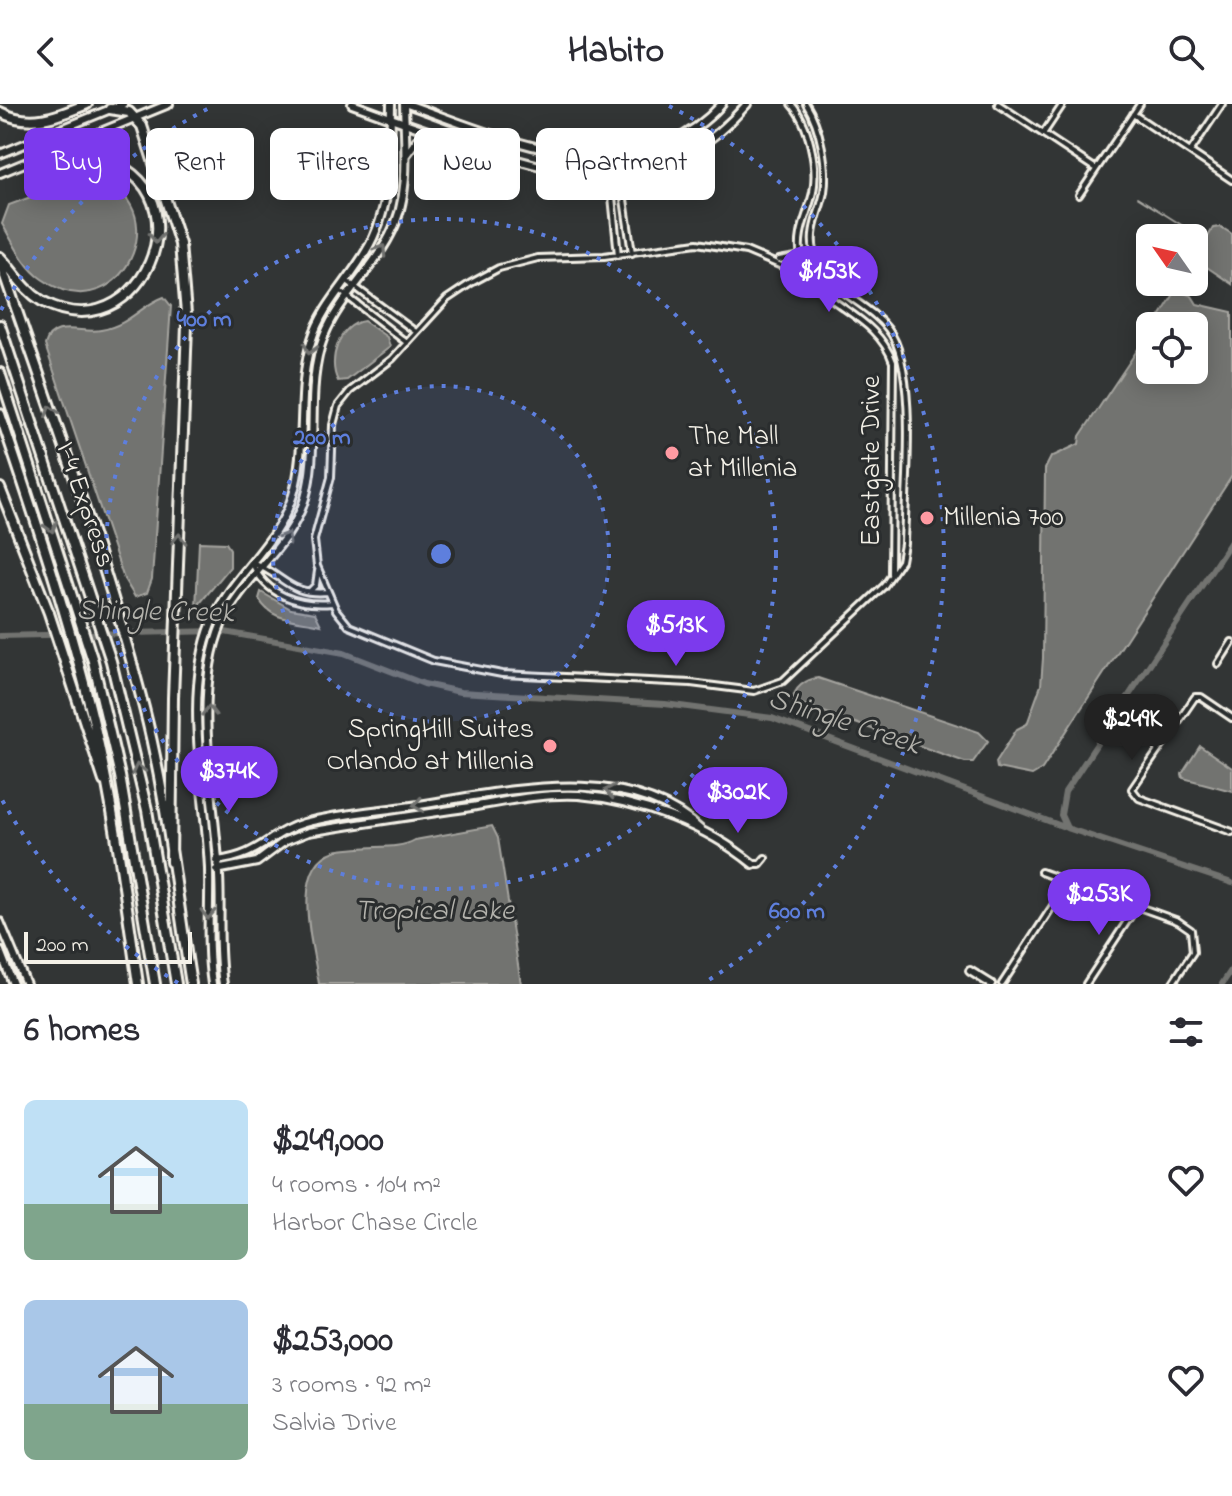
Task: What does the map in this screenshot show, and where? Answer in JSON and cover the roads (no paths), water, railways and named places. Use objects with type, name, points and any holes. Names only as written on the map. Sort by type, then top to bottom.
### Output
[{"type":"highway","points":[[0,112],[10,118],[42,122],[87,104]]},
{"type":"highway","points":[[110,109],[137,117],[172,216],[186,283],[171,862]]},
{"type":"highway","points":[[0,260],[37,297],[73,310],[105,306],[119,299],[147,271],[158,236],[157,217],[144,187],[130,172]]},
{"type":"highway","points":[[0,260],[130,656],[156,763],[191,984]]},
{"type":"highway","name":"I-4 Express","points":[[0,325],[111,661],[147,810],[176,984]]},
{"type":"highway","name":"I-4 Express","points":[[0,373],[93,661],[120,776],[155,984]]},
{"type":"highway","points":[[0,414],[76,652],[108,789],[138,984]]},
{"type":"highway","points":[[0,488],[49,613],[98,771],[108,789]]},
{"type":"street","points":[[0,154],[123,104]]},
{"type":"street","points":[[110,128],[169,104]]},
{"type":"street","points":[[352,104],[418,128]]},
{"type":"street","points":[[212,984],[207,944],[209,871],[199,717],[205,641],[229,592],[278,528],[292,497],[298,472],[307,358],[317,326],[366,252],[384,209],[391,104]]},
{"type":"street","points":[[223,984],[218,949],[218,865],[209,713],[215,643],[223,621],[288,536],[305,498],[311,468],[316,366],[327,331],[347,296],[391,235],[400,207],[405,158],[405,104],[536,147]]},
{"type":"street","points":[[689,128],[722,104]]},
{"type":"street","points":[[715,135],[726,128],[747,104]]},
{"type":"street","name":"Eastgate Drive","points":[[791,104],[805,125],[814,176],[801,229],[801,257],[810,278],[826,295],[871,326],[893,362],[891,576]]},
{"type":"street","points":[[769,259],[814,254],[813,231],[825,183],[815,124],[806,104]]},
{"type":"street","points":[[998,104],[1096,169]]},
{"type":"street","points":[[1043,134],[1063,104]]},
{"type":"street","points":[[1079,195],[1140,104]]},
{"type":"street","points":[[1190,152],[1222,104]]},
{"type":"street","points":[[1133,114],[1232,180]]},
{"type":"street","points":[[405,158],[414,144]]},
{"type":"street","points":[[0,173],[24,163]]},
{"type":"street","points":[[612,200],[618,255]]},
{"type":"street","points":[[626,200],[632,253]]},
{"type":"street","points":[[308,592],[316,585],[314,540],[331,477],[336,411],[345,395],[384,366],[448,298],[499,268],[538,258],[618,255],[697,243],[732,248],[769,259],[810,278]]},
{"type":"street","name":"Eastgate Drive","points":[[332,603],[342,619],[365,635],[434,661],[485,672],[691,683],[754,691],[773,686],[792,673],[891,576],[901,561],[904,544],[904,361],[889,329],[832,283],[814,254]]},
{"type":"street","points":[[346,280],[416,332]]},
{"type":"street","points":[[339,290],[407,343]]},
{"type":"street","points":[[252,563],[263,567],[290,588],[328,592]]},
{"type":"street","points":[[252,563],[256,574],[291,600],[332,603],[317,566]]},
{"type":"street","points":[[1218,664],[1232,642]]},
{"type":"street","points":[[1232,718],[1201,697],[1195,697],[1132,789],[1139,798],[1232,832]]},
{"type":"street","points":[[209,871],[248,855],[305,823],[551,786],[629,794],[678,813],[704,834],[753,864],[760,864],[765,858]]},
{"type":"street","points":[[208,862],[218,865]]},
{"type":"street","points":[[1041,872],[1137,906],[1191,930],[1193,952],[1172,984]]},
{"type":"street","points":[[1002,984],[1069,881]]},
{"type":"street","points":[[1086,984],[1137,906]]},
{"type":"street","points":[[1,925],[3,936],[26,984]]},
{"type":"street","points":[[0,951],[13,984]]},
{"type":"street","points":[[970,971],[991,984]]},
{"type":"water","points":[[24,199],[126,200],[131,205],[137,228],[133,253],[120,275],[99,290],[72,292],[42,279],[19,254],[2,224],[9,205]]},
{"type":"water","points":[[1221,227],[1232,234],[1232,284],[1208,268],[1208,237],[1213,228]]},
{"type":"water","points":[[1173,296],[1192,296],[1197,304],[1232,312],[1232,476],[1042,769],[1032,775],[997,768],[996,762],[1017,729],[1027,724],[1041,685],[1045,469],[1051,457],[1079,444],[1080,436],[1136,352],[1136,384],[1208,384],[1208,312],[1163,312]]},
{"type":"water","points":[[164,297],[171,306],[152,579],[147,593],[135,597],[124,579],[45,345],[54,332],[68,329],[93,331],[111,327]]},
{"type":"water","points":[[364,321],[387,337],[390,347],[347,380],[338,381],[334,364],[338,345],[348,329]]},
{"type":"water","points":[[199,542],[226,543],[230,549],[230,567],[196,608]]},
{"type":"water","points":[[261,592],[291,609],[315,613],[321,625],[287,619],[271,612],[259,599]]},
{"type":"water","points":[[818,678],[979,732],[988,741],[973,762],[965,762],[793,701],[801,685]]},
{"type":"water","points":[[1200,746],[1232,768],[1232,791],[1183,778],[1182,774]]},
{"type":"water","name":"Tropical Lake","points":[[492,826],[498,838],[521,984],[319,984],[309,931],[308,891],[312,873],[321,860],[338,850],[395,846]]},
{"type":"waterway","points":[[1137,197],[1180,224]]},
{"type":"waterway","points":[[1067,828],[1061,815],[1065,792],[1232,540]]},
{"type":"waterway","name":"Shingle Creek","points":[[0,636],[219,631],[344,653],[424,684],[460,692],[665,704],[772,718],[1067,828],[1232,883]]},
{"type":"waterway","points":[[1222,984],[1232,969]]},
{"type":"place","name":"The Mall at Millenia","points":[[672,453]]},
{"type":"place","name":"Millenia 700","points":[[927,518]]},
{"type":"place","name":"SpringHill Suites Orlando at Millenia","points":[[550,746]]}]
